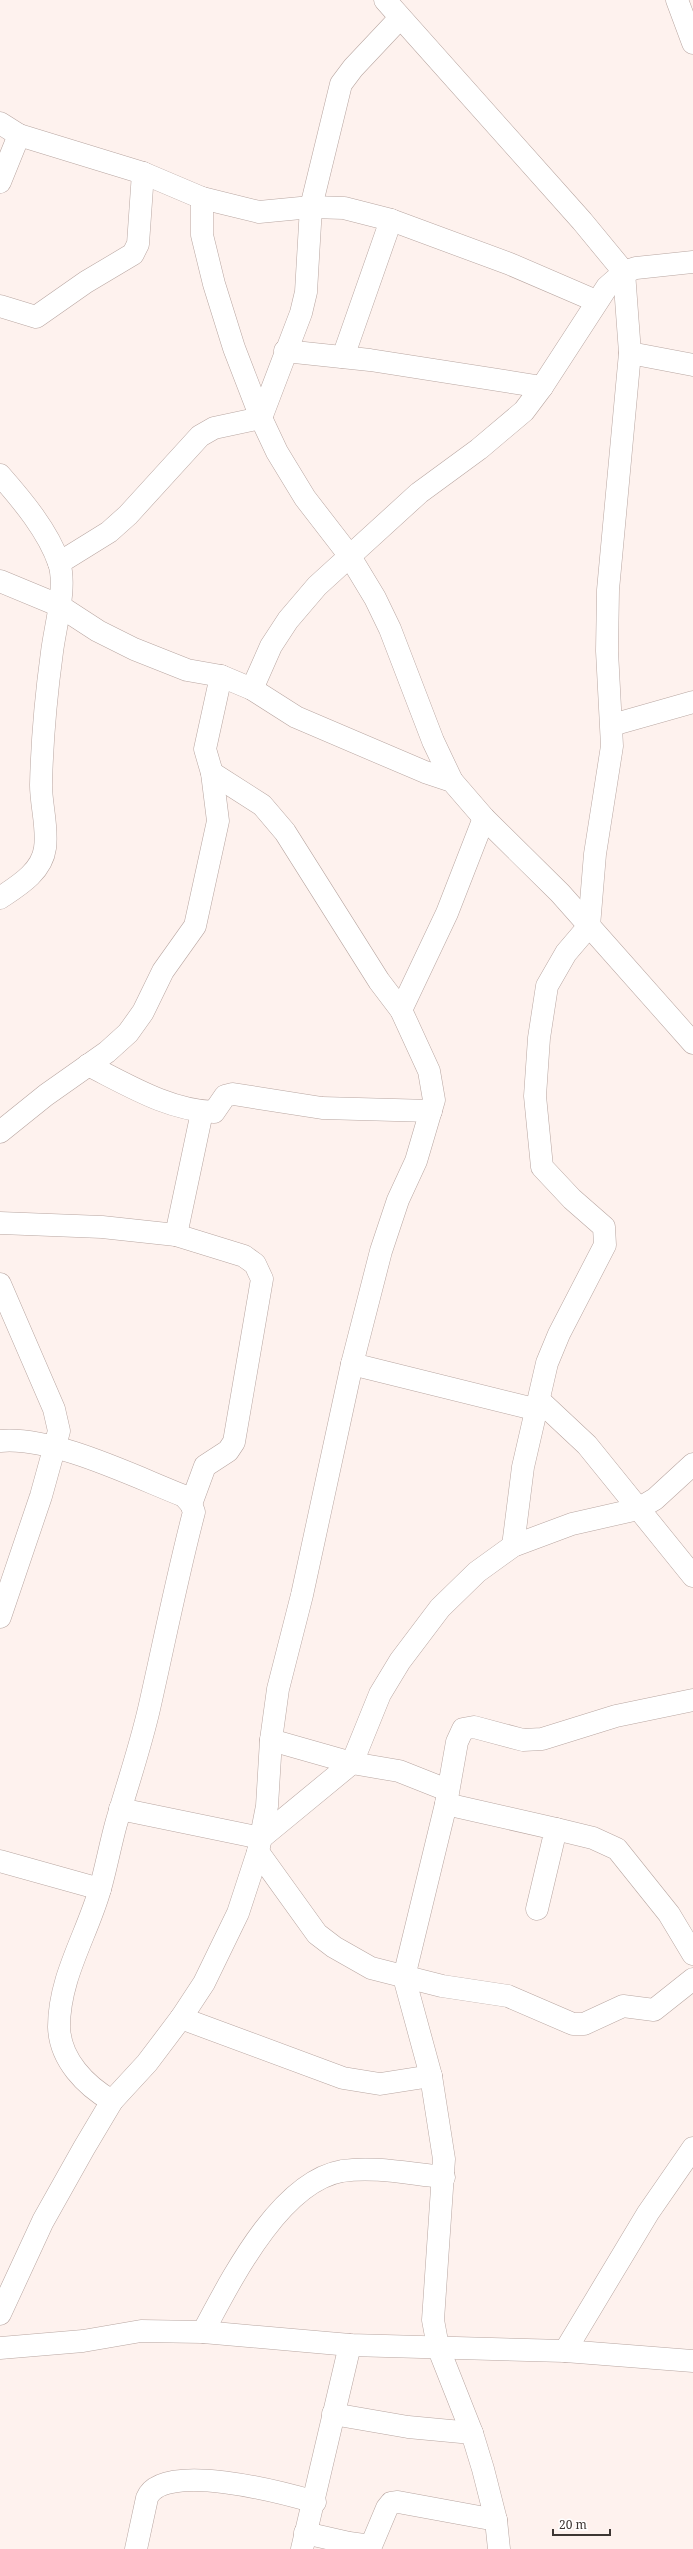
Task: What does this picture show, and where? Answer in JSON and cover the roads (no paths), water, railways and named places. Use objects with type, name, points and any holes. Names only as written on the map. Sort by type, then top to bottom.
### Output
[{"type":"street","points":[[385,0],[582,220],[624,272],[630,353],[608,590],[607,651],[612,746],[595,854],[589,926],[566,953],[547,986],[539,1038],[535,1096],[542,1167],[567,1194],[604,1227],[606,1236],[604,1245],[559,1334],[547,1364],[539,1405],[523,1467],[513,1546]]},
{"type":"street","points":[[677,0],[693,43]]},
{"type":"street","points":[[261,418],[285,351],[301,313],[306,292],[311,207],[341,84],[353,68],[400,18]]},
{"type":"street","points":[[0,123],[19,135],[144,173],[202,198],[259,212],[311,207],[344,208],[391,220],[510,264],[596,301]]},
{"type":"street","points":[[0,182],[19,135]]},
{"type":"street","points":[[0,306],[36,318],[86,282],[133,254],[138,244],[144,173]]},
{"type":"street","points":[[202,198],[202,235],[214,284],[234,348],[261,418],[277,452],[305,498],[348,555],[375,598],[390,629],[433,741],[452,781],[473,802],[484,818],[560,893],[693,1043]]},
{"type":"street","points":[[343,356],[391,220]]},
{"type":"street","points":[[252,689],[271,646],[288,620],[317,586],[348,555],[419,492],[500,433],[524,411],[542,387],[596,301],[607,287],[624,272],[636,268],[693,262]]},
{"type":"street","points":[[285,351],[343,356],[542,387]]},
{"type":"street","points":[[630,353],[693,365]]},
{"type":"street","points":[[59,563],[109,532],[128,515],[200,436],[214,428],[261,418]]},
{"type":"street","points":[[0,475],[39,525],[59,563],[63,583],[58,605],[43,736],[41,786],[45,848],[34,871],[21,884],[0,898]]},
{"type":"street","points":[[0,581],[58,605],[98,631],[134,649],[187,670],[221,676],[252,689],[296,717],[426,772],[452,781]]},
{"type":"street","points":[[0,1132],[107,1052],[128,1033],[143,1012],[163,971],[195,926],[218,821],[212,774],[205,749],[221,676]]},
{"type":"street","points":[[612,725],[693,702]]},
{"type":"street","points":[[0,2314],[43,2220],[112,2101],[147,2063],[181,2018],[204,1982],[238,1913],[260,1845],[267,1806],[271,1740],[278,1689],[299,1609],[352,1364],[381,1251],[398,1200],[416,1160],[434,1100],[429,1071],[401,1010],[374,975],[285,832],[262,805],[212,774]]},
{"type":"street","points":[[401,1010],[447,913],[484,818]]},
{"type":"street","points":[[88,1065],[147,1095],[181,1108],[202,1112],[214,1112],[225,1096],[233,1094],[322,1108],[431,1111]]},
{"type":"street","points":[[176,1235],[202,1112]]},
{"type":"street","points":[[0,1223],[102,1227],[176,1235],[244,1256],[256,1264],[262,1279],[234,1442],[228,1451],[205,1466],[191,1504]]},
{"type":"street","points":[[0,1284],[54,1409],[59,1431],[41,1496],[0,1617]]},
{"type":"street","points":[[352,1364],[539,1405],[587,1445],[693,1576]]},
{"type":"street","points":[[0,1441],[14,1440],[54,1446],[184,1496],[191,1504],[194,1512],[172,1597],[149,1708],[120,1809],[100,1889],[66,1979],[59,2028],[64,2048],[78,2074],[93,2090],[112,2101]]},
{"type":"street","points":[[260,1845],[352,1763],[380,1694],[400,1661],[440,1608],[477,1572],[513,1546],[572,1524],[638,1509],[655,1498],[693,1464]]},
{"type":"street","points":[[499,2549],[496,2520],[472,2433],[438,2347],[433,2320],[433,2298],[444,2177],[444,2159],[431,2076],[404,1977],[446,1797],[457,1742],[464,1729],[474,1726],[523,1740],[542,1739],[616,1716],[693,1700]]},
{"type":"street","points":[[271,1740],[352,1763],[399,1771],[446,1797],[556,1829],[593,1838],[617,1849],[669,1914],[693,1954]]},
{"type":"street","points":[[120,1809],[260,1845],[317,1934],[334,1947],[372,1968],[442,1986],[508,1996],[573,2024],[584,2024],[623,2006],[654,2010],[693,1979]]},
{"type":"street","points":[[537,1909],[556,1829]]},
{"type":"street","points":[[0,1861],[100,1889]]},
{"type":"street","points":[[181,2018],[343,2078],[380,2084],[431,2076]]},
{"type":"street","points":[[565,2351],[648,2213],[693,2148]]},
{"type":"street","points":[[203,2332],[240,2262],[288,2202],[316,2182],[340,2172],[368,2169],[444,2177]]},
{"type":"street","points":[[0,2348],[83,2341],[141,2331],[203,2332],[350,2345],[565,2351],[693,2361]]},
{"type":"street","points":[[350,2345],[333,2414],[315,2502],[304,2541],[349,2543],[371,2546],[387,2508],[391,2503],[398,2502],[496,2520]]},
{"type":"street","points":[[333,2414],[408,2427],[472,2433]]},
{"type":"street","points":[[136,2549],[147,2498],[149,2492],[157,2485],[195,2480],[231,2483],[259,2487],[315,2502]]}]
